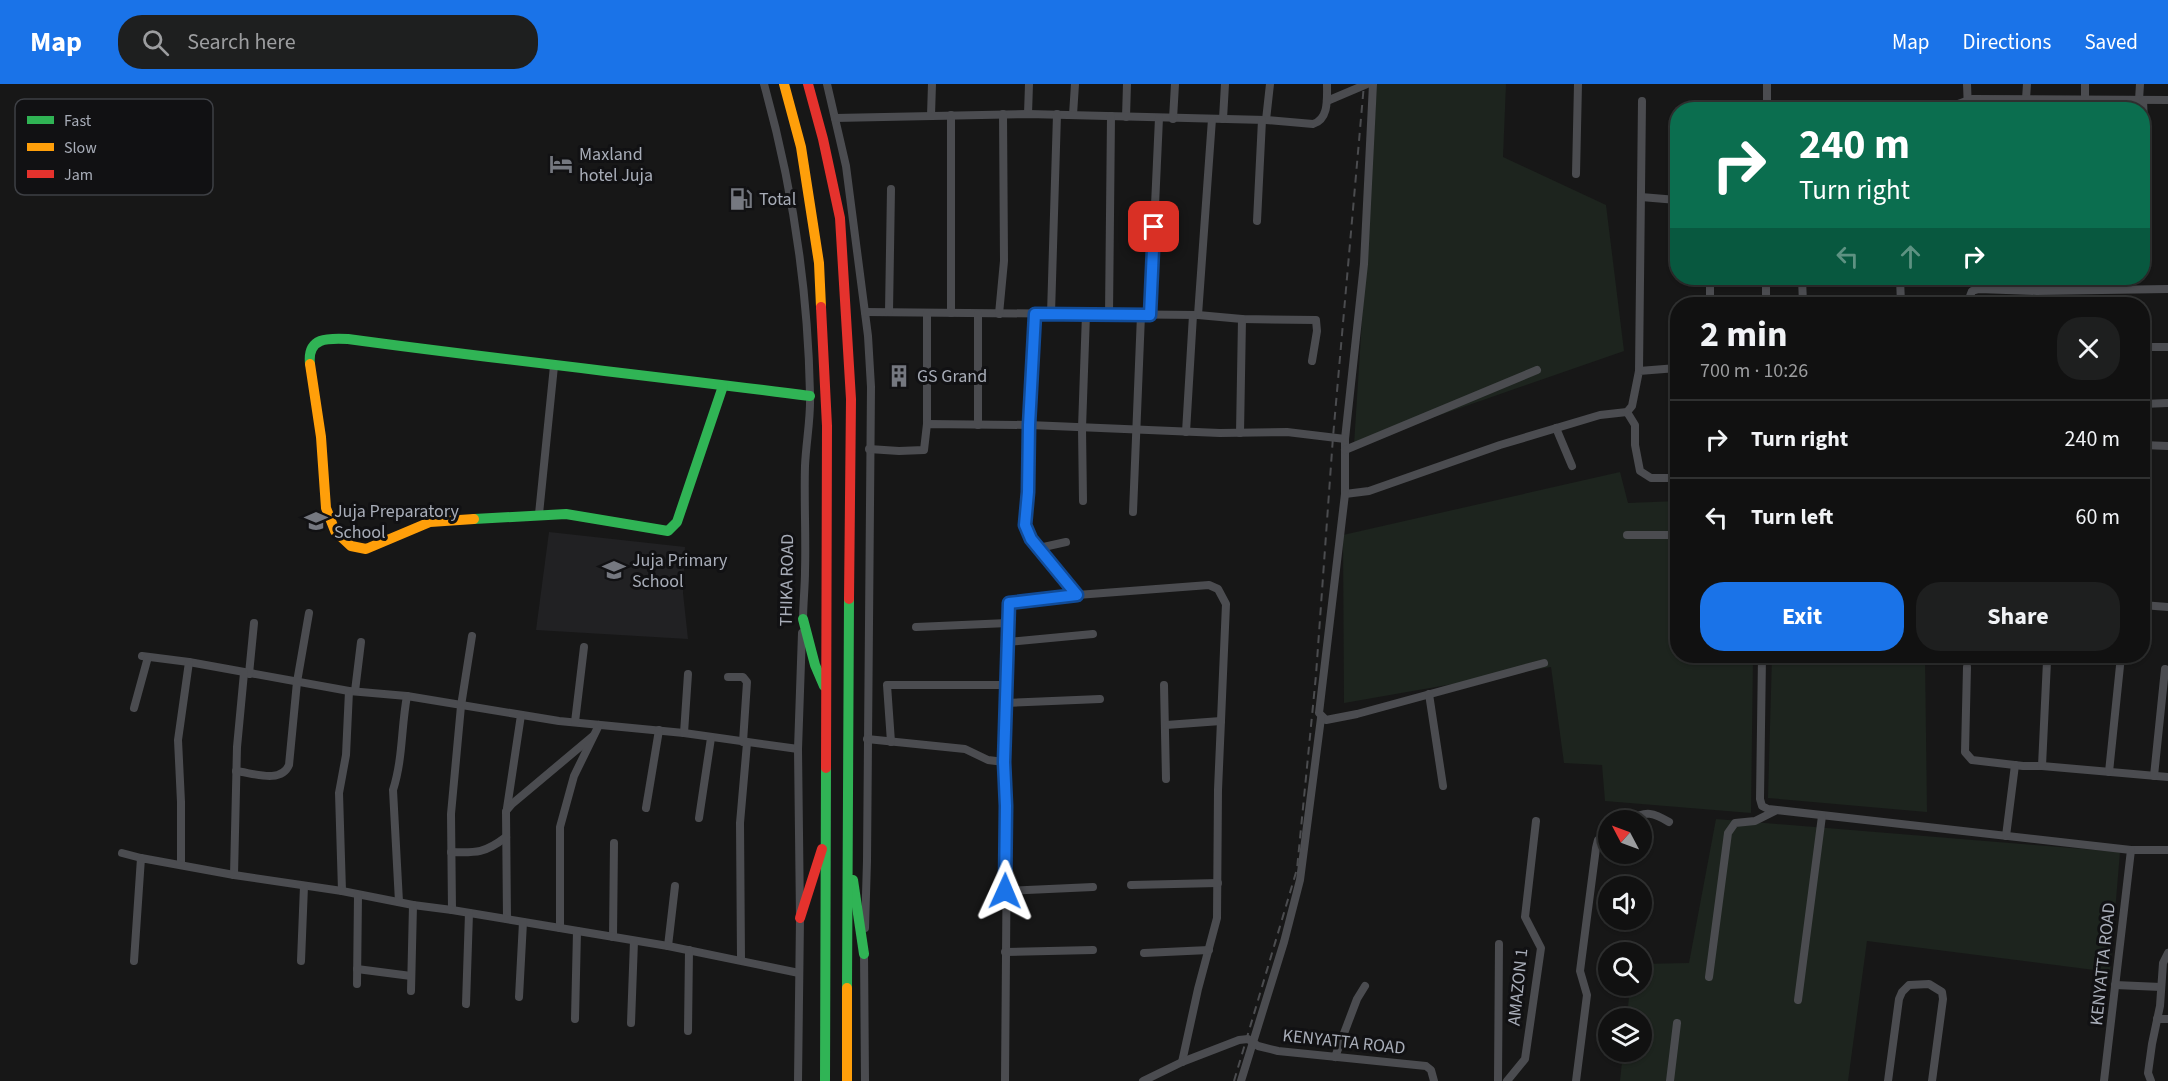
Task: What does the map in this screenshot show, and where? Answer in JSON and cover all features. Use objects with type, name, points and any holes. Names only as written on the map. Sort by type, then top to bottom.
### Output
[{"type":"main road","points":[[784,84],[801,147],[819,263],[827,426],[825,1081]]},
{"type":"main road","points":[[808,84],[823,139],[840,218],[851,399],[847,1081]]},
{"type":"main road","points":[[723,386],[677,522],[668,531],[566,514],[539,514],[430,522],[366,549],[351,546],[335,531],[326,508],[321,437],[309,360],[310,351],[315,344],[325,338],[388,343],[554,366],[606,370],[810,396]]},
{"type":"main road","points":[[803,619],[815,665],[827,693]]},
{"type":"main road","points":[[800,918],[827,836]]},
{"type":"main road","points":[[847,842],[864,954]]},
{"type":"street","name":"THIKA ROAD","points":[[764,84],[777,131],[789,190],[804,302],[810,396],[805,466],[805,570],[798,749],[800,918],[798,1081]]},
{"type":"street","points":[[827,84],[846,166],[865,312],[871,387],[867,861],[864,954],[865,1081]]},
{"type":"street","points":[[931,116],[932,84]]},
{"type":"street","points":[[1028,114],[1029,84]]},
{"type":"street","points":[[1073,115],[1076,84]]},
{"type":"street","points":[[1126,117],[1127,84]]},
{"type":"street","points":[[1173,118],[1175,84]]},
{"type":"street","points":[[1223,119],[1225,84]]},
{"type":"street","points":[[1257,221],[1264,120],[1270,84]]},
{"type":"street","points":[[835,118],[1057,114],[1264,120],[1313,124],[1319,122],[1324,116],[1327,84]]},
{"type":"street","points":[[1327,101],[1367,84]]},
{"type":"street","points":[[1241,1081],[1284,942],[1300,880],[1321,718],[1319,713],[1345,494],[1345,439],[1364,264],[1372,84]]},
{"type":"street","points":[[1575,174],[1578,84]]},
{"type":"street","points":[[1767,84],[1767,102]]},
{"type":"street","points":[[1967,84],[1968,99]]},
{"type":"street","points":[[2026,84],[2026,99]]},
{"type":"street","points":[[2085,84],[2085,102]]},
{"type":"street","points":[[2140,84],[2141,100]]},
{"type":"street","points":[[1961,102],[1968,99],[2035,99],[2060,102]]},
{"type":"street","points":[[2119,102],[2168,100]]},
{"type":"street","points":[[1345,494],[1369,491],[1500,445],[1600,415],[1627,412],[1632,406],[1639,371],[1642,101]]},
{"type":"street","points":[[999,314],[1004,261],[1003,114]]},
{"type":"street","points":[[1051,314],[1057,114]]},
{"type":"street","points":[[951,116],[951,313]]},
{"type":"street","points":[[1109,315],[1112,116]]},
{"type":"street","points":[[1150,315],[1159,118]]},
{"type":"street","points":[[1186,432],[1212,119]]},
{"type":"street","points":[[889,312],[891,189]]},
{"type":"street","points":[[1641,197],[1670,199]]},
{"type":"street","points":[[1970,297],[1972,291],[1979,289],[2037,291],[2168,289]]},
{"type":"street","points":[[865,312],[1196,315],[1242,319],[1316,320],[1317,331],[1312,361]]},
{"type":"street","points":[[869,449],[924,450],[927,424],[927,313]]},
{"type":"street","points":[[978,314],[978,425]]},
{"type":"street","points":[[1035,314],[1025,525],[1028,535],[1077,595]]},
{"type":"street","points":[[1083,501],[1082,428],[1086,314]]},
{"type":"street","points":[[1133,512],[1141,315]]},
{"type":"street","points":[[1240,433],[1242,319]]},
{"type":"street","points":[[2150,347],[2168,347]]},
{"type":"street","points":[[539,514],[554,366]]},
{"type":"street","points":[[1639,371],[1670,369]]},
{"type":"street","points":[[1345,450],[1537,370]]},
{"type":"street","points":[[2150,404],[2168,403]]},
{"type":"street","points":[[1627,412],[1635,425],[1635,445],[1640,471],[1651,478],[1670,478]]},
{"type":"street","points":[[927,424],[1029,425],[1186,432],[1287,432],[1345,439]]},
{"type":"street","points":[[1556,428],[1572,466]]},
{"type":"street","points":[[2150,445],[2168,446]]},
{"type":"street","points":[[1627,535],[1670,536]]},
{"type":"street","points":[[1039,548],[1066,542]]},
{"type":"street","points":[[1005,1081],[1006,794],[1004,762],[1009,603],[1077,595],[1209,585],[1218,589],[1226,604],[1217,918],[1182,1062]]},
{"type":"street","points":[[2150,606],[2168,607]]},
{"type":"street","points":[[236,771],[275,776],[282,775],[289,765],[297,682],[309,613]]},
{"type":"street","points":[[234,875],[236,771],[254,623]]},
{"type":"street","points":[[916,627],[1008,623]]},
{"type":"street","points":[[1008,642],[1093,634]]},
{"type":"street","points":[[452,910],[452,804],[461,706],[472,636]]},
{"type":"street","points":[[342,891],[339,793],[346,755],[352,691],[361,642]]},
{"type":"street","points":[[575,722],[584,647]]},
{"type":"street","points":[[135,708],[145,657],[189,662],[246,674],[352,691],[407,696],[521,715],[684,733],[798,749]]},
{"type":"street","points":[[181,865],[178,740],[189,662]]},
{"type":"street","points":[[1321,718],[1326,720],[1340,718],[1544,663]]},
{"type":"street","points":[[1762,663],[1760,799],[1762,806],[1775,811],[2131,850],[2168,850]]},
{"type":"street","points":[[2042,765],[2046,663]]},
{"type":"street","points":[[2109,772],[2120,663]]},
{"type":"street","points":[[1967,667],[1965,752],[1968,757],[1978,762],[2042,765],[2168,777]]},
{"type":"street","points":[[2154,776],[2165,669]]},
{"type":"street","points":[[684,733],[688,675]]},
{"type":"street","points":[[728,677],[743,677],[747,682],[740,823],[741,959]]},
{"type":"street","points":[[891,742],[887,685],[1006,685]]},
{"type":"street","points":[[1164,686],[1166,779]]},
{"type":"street","points":[[1429,694],[1443,786]]},
{"type":"street","points":[[399,902],[393,790],[398,775],[402,723],[407,696]]},
{"type":"street","points":[[1005,703],[1100,699]]},
{"type":"street","points":[[507,919],[507,811],[521,715]]},
{"type":"street","points":[[1166,725],[1221,721]]},
{"type":"street","points":[[560,928],[560,827],[574,776],[599,725]]},
{"type":"street","points":[[646,808],[659,730]]},
{"type":"street","points":[[507,811],[512,804],[592,736]]},
{"type":"street","points":[[699,818],[711,738]]},
{"type":"street","points":[[867,739],[965,749],[988,760],[1004,762]]},
{"type":"street","points":[[2006,836],[2015,765]]},
{"type":"street","points":[[1709,977],[1728,833],[1735,823],[1755,821],[1775,811]]},
{"type":"street","points":[[1652,815],[1669,822]]},
{"type":"street","points":[[1798,1000],[1822,816]]},
{"type":"street","name":"AMAZON 1","points":[[1507,1081],[1525,1059],[1541,948],[1525,917],[1536,821]]},
{"type":"street","points":[[451,852],[478,853],[494,846],[506,837]]},
{"type":"street","points":[[1576,1081],[1587,995],[1580,971],[1598,840]]},
{"type":"street","points":[[613,937],[614,843]]},
{"type":"street","name":"KENYATTA ROAD","points":[[2104,1081],[2131,850]]},
{"type":"street","points":[[122,853],[234,875],[668,946],[741,959],[799,973]]},
{"type":"street","points":[[134,961],[141,858]]},
{"type":"street","points":[[1131,885],[1218,883]]},
{"type":"street","points":[[301,961],[304,886]]},
{"type":"street","points":[[668,946],[675,886]]},
{"type":"street","points":[[1005,891],[1093,887]]},
{"type":"street","points":[[357,984],[358,895]]},
{"type":"street","points":[[411,991],[413,905]]},
{"type":"street","points":[[466,1004],[469,913]]},
{"type":"street","points":[[519,997],[523,922]]},
{"type":"street","points":[[575,1019],[577,931]]},
{"type":"street","points":[[631,1023],[634,940]]},
{"type":"street","points":[[1498,1081],[1499,944]]},
{"type":"street","points":[[688,1031],[690,950]]},
{"type":"street","points":[[1005,952],[1093,950]]},
{"type":"street","points":[[1144,953],[1209,950]]},
{"type":"street","points":[[2151,1081],[2148,1073],[2163,963],[2168,953]]},
{"type":"street","points":[[357,969],[411,976]]},
{"type":"street","points":[[1888,1081],[1897,1012],[1902,992],[1910,985],[1929,984],[1942,992],[1943,999],[1932,1081]]},
{"type":"street","points":[[2115,985],[2161,987]]},
{"type":"street","points":[[1335,1057],[1357,999],[1365,986]]},
{"type":"street","points":[[2157,1019],[2168,1019]]},
{"type":"street","points":[[1670,1081],[1677,1023]]},
{"type":"street","name":"KENYATTA ROAD","points":[[1143,1081],[1182,1062],[1239,1040],[1248,1039],[1278,1051],[1426,1066],[1431,1070],[1434,1081]]},
{"type":"shaded area","points":[[1377,84],[1506,84],[1503,157],[1606,205],[1624,351],[1354,445]]},
{"type":"shaded area","points":[[1620,472],[1628,503],[1670,501],[1670,663],[1753,663],[1751,813],[1605,801],[1602,765],[1564,763],[1551,667],[1344,703],[1343,535]]},
{"type":"shaded area","name":"Juja Primary School","points":[[549,532],[685,547],[683,593],[688,639],[536,630]]},
{"type":"shaded area","points":[[1772,663],[1925,663],[1927,812],[1768,798]]},
{"type":"shaded area","points":[[1716,819],[2120,852],[2110,972],[1867,941],[1848,1081],[1620,1081],[1622,1062],[1652,1062],[1652,1008],[1628,1008],[1629,996],[1652,996],[1652,964],[1689,963]]},
{"type":"railway","points":[[1234,1081],[1297,869],[1316,675],[1333,437],[1364,84]]},
{"type":"traffic: fast","points":[[310,364],[310,355],[315,344],[326,339],[348,339],[810,396]]},
{"type":"traffic: fast","points":[[474,519],[566,514],[668,531],[677,522],[723,386]]},
{"type":"traffic: fast","points":[[847,988],[849,599]]},
{"type":"traffic: fast","points":[[803,619],[815,665],[824,686]]},
{"type":"traffic: fast","points":[[825,1081],[826,768]]},
{"type":"traffic: fast","points":[[853,880],[864,954]]},
{"type":"traffic: slow","points":[[784,84],[801,147],[819,263],[821,307]]},
{"type":"traffic: slow","points":[[310,364],[321,437],[326,508],[335,531],[351,546],[366,549],[430,522],[474,519]]},
{"type":"traffic: slow","points":[[847,988],[847,1081]]},
{"type":"traffic: jam","points":[[808,84],[823,139],[840,218],[851,399],[849,599]]},
{"type":"traffic: jam","points":[[821,307],[827,426],[826,768]]},
{"type":"traffic: jam","points":[[800,918],[822,849]]},
{"type":"place","name":"Maxland hotel Juja","points":[[561,164]]},
{"type":"place","name":"Total","points":[[741,199]]},
{"type":"place","name":"GS Grand","points":[[899,376]]},
{"type":"place","name":"Juja Preparatory School","points":[[316,521]]},
{"type":"place","name":"Juja Primary School","points":[[614,570]]},
{"type":"route","points":[[1005,891],[1006,782],[1004,762],[1009,603],[1077,595],[1028,535],[1025,525],[1035,314],[1150,315],[1154,227]]}]
